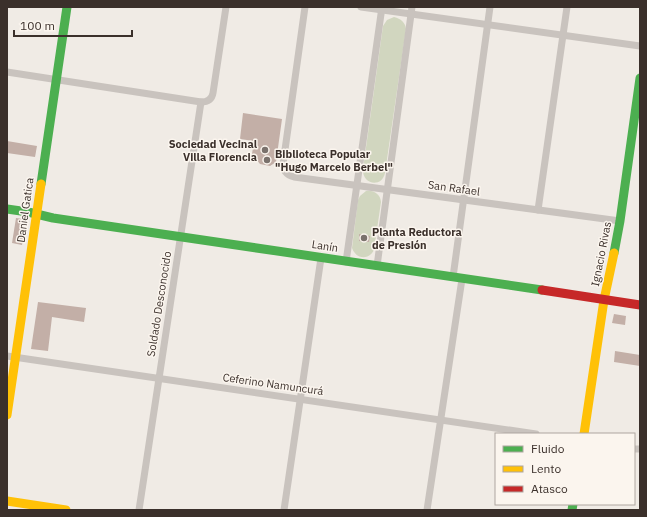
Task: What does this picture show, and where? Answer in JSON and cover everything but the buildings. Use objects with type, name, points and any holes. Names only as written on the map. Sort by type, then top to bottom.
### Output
[{"type":"main road","name":"Daniel Gatica","points":[[7,416],[11,356],[37,214],[67,7]]},
{"type":"main road","name":"Ignacio Rivas","points":[[584,433],[604,300],[620,222],[640,78]]},
{"type":"main road","name":"Lanín","points":[[7,209],[53,218],[640,305]]},
{"type":"main road","points":[[7,501],[66,510]]},
{"type":"street","points":[[7,72],[201,102],[210,100],[213,93],[226,7]]},
{"type":"street","name":"San Rafael","points":[[305,7],[283,164],[285,172],[294,177],[620,222]]},
{"type":"street","points":[[361,7],[412,10],[488,25],[640,46]]},
{"type":"street","points":[[427,510],[441,420],[464,200],[490,7]]},
{"type":"street","points":[[538,210],[567,7]]},
{"type":"street","points":[[346,262],[382,8]]},
{"type":"street","points":[[377,266],[412,10]]},
{"type":"street","name":"Soldado Desconocido","points":[[139,510],[201,102]]},
{"type":"street","points":[[284,510],[321,258]]},
{"type":"street","name":"Ceferino Namuncurá","points":[[11,356],[529,433]]},
{"type":"green space","points":[[394,17],[405,24],[406,29],[385,173],[380,181],[372,183],[366,178],[363,169],[383,26],[387,20]]},
{"type":"green space","points":[[366,191],[376,193],[381,202],[374,250],[369,256],[362,257],[356,254],[352,248],[358,200]]},
{"type":"traffic: fast","points":[[41,184],[67,7]]},
{"type":"traffic: fast","points":[[614,253],[620,221],[640,78]]},
{"type":"traffic: fast","points":[[7,209],[53,218],[542,290]]},
{"type":"traffic: fast","points":[[572,510],[573,505]]},
{"type":"traffic: slow","points":[[7,415],[41,184]]},
{"type":"traffic: slow","points":[[584,433],[604,300],[614,253]]},
{"type":"traffic: slow","points":[[7,501],[66,510]]},
{"type":"traffic: jam","points":[[542,290],[640,305]]},
{"type":"place","name":"Sociedad Vecinal Villa Florencia","points":[[265,150]]},
{"type":"place","name":"Biblioteca Popular \"Hugo Marcelo Berbel\"","points":[[267,160]]},
{"type":"place","name":"Planta Reductora de Presión","points":[[364,238]]}]
